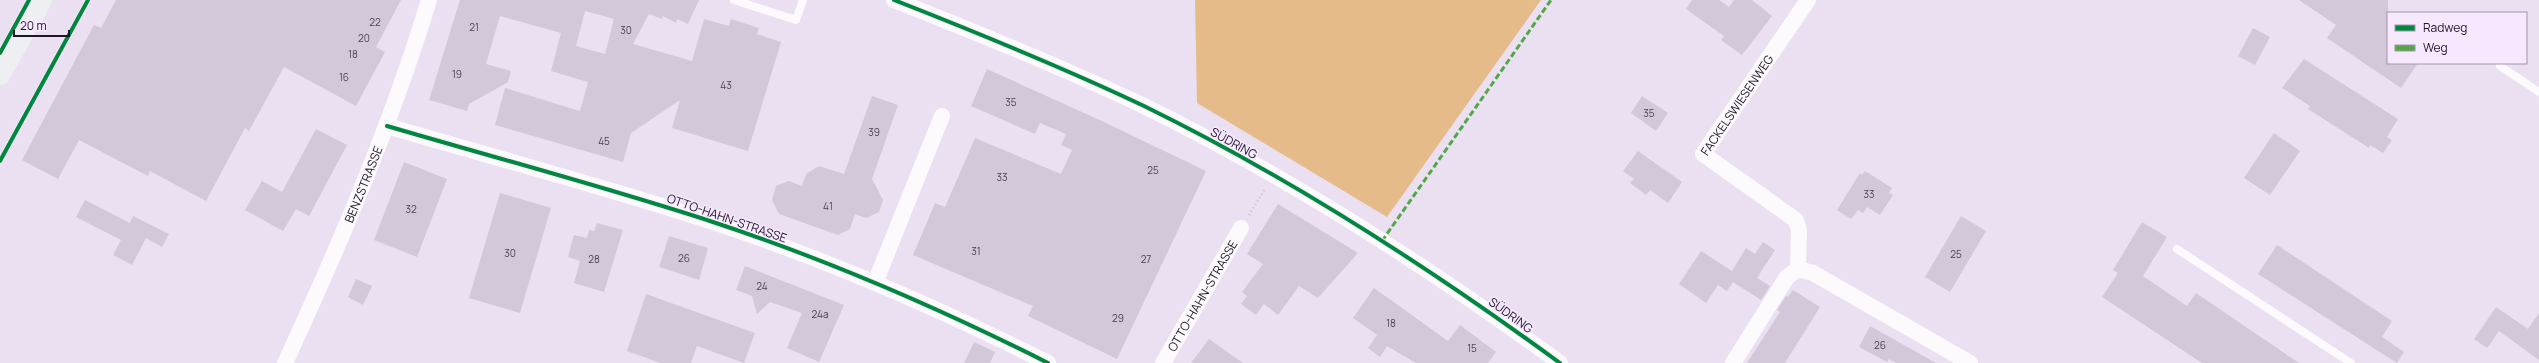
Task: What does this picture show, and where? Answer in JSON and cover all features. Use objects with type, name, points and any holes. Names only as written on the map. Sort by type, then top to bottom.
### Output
[{"type":"main road","points":[[0,74],[41,0]]},
{"type":"street","name":"BENZSTRASSE","points":[[285,363],[332,261],[388,126],[429,0]]},
{"type":"street","name":"SÜDRING","points":[[894,0],[1034,57],[1144,107],[1273,176],[1364,230],[1465,295],[1560,363]]},
{"type":"street","name":"FACKELSWIESENWEG","points":[[1798,269],[1799,231],[1796,220],[1703,154],[1808,0]]},
{"type":"street","points":[[875,283],[942,116]]},
{"type":"street","name":"OTTO-HAHN-STRASSE","points":[[388,126],[713,222],[875,283],[952,316],[1048,363]]},
{"type":"street","name":"OTTO-HAHN-STRASSE","points":[[1163,363],[1241,228]]},
{"type":"street","points":[[1733,363],[1787,277],[1798,269],[1813,273],[1970,363]]},
{"type":"lane","points":[[734,0],[796,20],[802,0]]},
{"type":"lane","points":[[2500,66],[2539,92]]},
{"type":"lane","points":[[2177,249],[2351,363]]},
{"type":"path","points":[[1241,228],[1273,176]]},
{"type":"shaded area","points":[[1195,0],[1541,0],[1387,217],[1197,103]]},
{"type":"building","points":[[116,0],[401,0],[376,47],[385,52],[356,106],[284,67],[249,131],[245,128],[206,201],[150,171],[148,176],[79,140],[58,179],[22,160],[94,25],[101,28]]},
{"type":"building","points":[[460,0],[699,0],[688,24],[677,19],[676,23],[663,16],[662,19],[649,14],[633,44],[692,61],[704,19],[729,26],[731,19],[759,28],[757,34],[781,42],[748,151],[672,128],[680,100],[631,133],[623,162],[495,125],[505,88],[580,111],[588,82],[551,71],[561,33],[500,16],[486,64],[511,71],[508,82],[469,104],[467,111],[429,100]],"holes":[[[585,11],[614,19],[605,54],[576,46]]]},
{"type":"building","points":[[1692,0],[1719,0],[1729,7],[1734,0],[1752,0],[1772,16],[1742,55],[1721,40],[1724,36],[1686,9]]},
{"type":"building","points":[[2299,0],[2388,0],[2387,64],[2417,64],[2401,88],[2327,38],[2336,25]]},
{"type":"building","points":[[2253,28],[2270,37],[2255,65],[2238,56]]},
{"type":"building","points":[[2304,59],[2398,119],[2387,137],[2392,140],[2383,153],[2370,145],[2369,148],[2308,109],[2310,106],[2282,88]]},
{"type":"building","points":[[987,69],[1104,122],[1206,171],[1117,359],[1028,316],[1033,306],[913,255],[935,203],[945,207],[975,138],[1061,174],[1072,150],[1061,145],[1066,134],[1040,123],[1035,134],[971,106]]},
{"type":"building","points":[[872,96],[898,105],[872,179],[883,200],[879,212],[866,218],[855,214],[850,229],[838,235],[779,214],[772,200],[776,186],[789,181],[802,186],[806,174],[819,166],[844,174]]},
{"type":"building","points":[[1642,96],[1668,113],[1656,131],[1631,113]]},
{"type":"building","points":[[316,129],[347,145],[309,216],[296,209],[283,231],[245,210],[262,181],[282,192]]},
{"type":"building","points":[[2274,133],[2300,151],[2270,195],[2244,178]]},
{"type":"building","points":[[1638,151],[1682,182],[1668,203],[1650,190],[1646,195],[1630,183],[1634,179],[1623,171]]},
{"type":"building","points":[[404,162],[447,179],[417,257],[374,240]]},
{"type":"building","points":[[1865,171],[1892,188],[1889,193],[1893,195],[1880,215],[1867,207],[1863,213],[1858,210],[1851,219],[1837,210],[1860,173],[1862,175]]},
{"type":"building","points":[[500,193],[551,208],[520,313],[469,298]]},
{"type":"building","points":[[85,200],[130,223],[133,216],[169,234],[162,247],[146,238],[132,265],[113,255],[121,240],[76,217]]},
{"type":"building","points":[[1278,204],[1358,253],[1318,298],[1299,286],[1278,315],[1264,304],[1256,315],[1241,304],[1247,296],[1242,292],[1263,264],[1247,254]]},
{"type":"building","points":[[1961,216],[1986,231],[1950,292],[1925,277]]},
{"type":"building","points":[[2142,222],[2167,237],[2143,276],[2187,306],[2196,293],[2299,363],[2202,363],[2102,297],[2118,273],[2113,270]]},
{"type":"building","points":[[597,223],[623,230],[604,292],[574,283],[580,261],[568,257],[574,235],[587,238],[589,230],[594,231]]},
{"type":"building","points":[[669,236],[708,248],[699,280],[659,267]]},
{"type":"building","points":[[1763,242],[1775,250],[1757,278],[1770,286],[1761,300],[1733,282],[1727,291],[1718,285],[1706,303],[1679,284],[1701,251],[1732,271],[1746,248],[1755,254]]},
{"type":"building","points":[[2277,245],[2392,321],[2382,337],[2404,352],[2397,363],[2258,274]]},
{"type":"building","points":[[745,266],[844,305],[819,362],[787,348],[802,313],[770,302],[757,314],[752,296],[736,290]]},
{"type":"building","points":[[356,279],[372,286],[363,305],[348,297]]},
{"type":"building","points":[[1374,288],[1448,341],[1460,325],[1496,352],[1488,363],[1416,363],[1387,346],[1380,357],[1368,348],[1377,335],[1353,318]]},
{"type":"building","points":[[1793,290],[1820,307],[1785,363],[1747,363],[1780,312],[1777,310],[1786,296],[1788,297]]},
{"type":"building","points":[[646,294],[755,333],[744,363],[697,346],[691,363],[660,363],[627,351]]},
{"type":"building","points":[[2496,307],[2528,329],[2539,313],[2539,360],[2499,331],[2487,348],[2474,339]]},
{"type":"building","points":[[1870,326],[1936,363],[1896,363],[1889,359],[1887,362],[1859,347]]},
{"type":"building","points":[[1209,339],[1243,363],[1191,363]]},
{"type":"building","points":[[974,342],[995,352],[990,363],[964,363]]},
{"type":"marked path","points":[[1382,241],[1551,0]]},
{"type":"cycle path","points":[[0,53],[29,0]]},
{"type":"cycle path","points":[[0,161],[88,0]]},
{"type":"cycle path","points":[[894,0],[1020,51],[1144,106],[1252,163],[1305,193],[1409,259],[1461,293],[1560,363]]},
{"type":"cycle path","points":[[387,126],[632,197],[713,222],[799,252],[924,304],[1048,363]]}]
